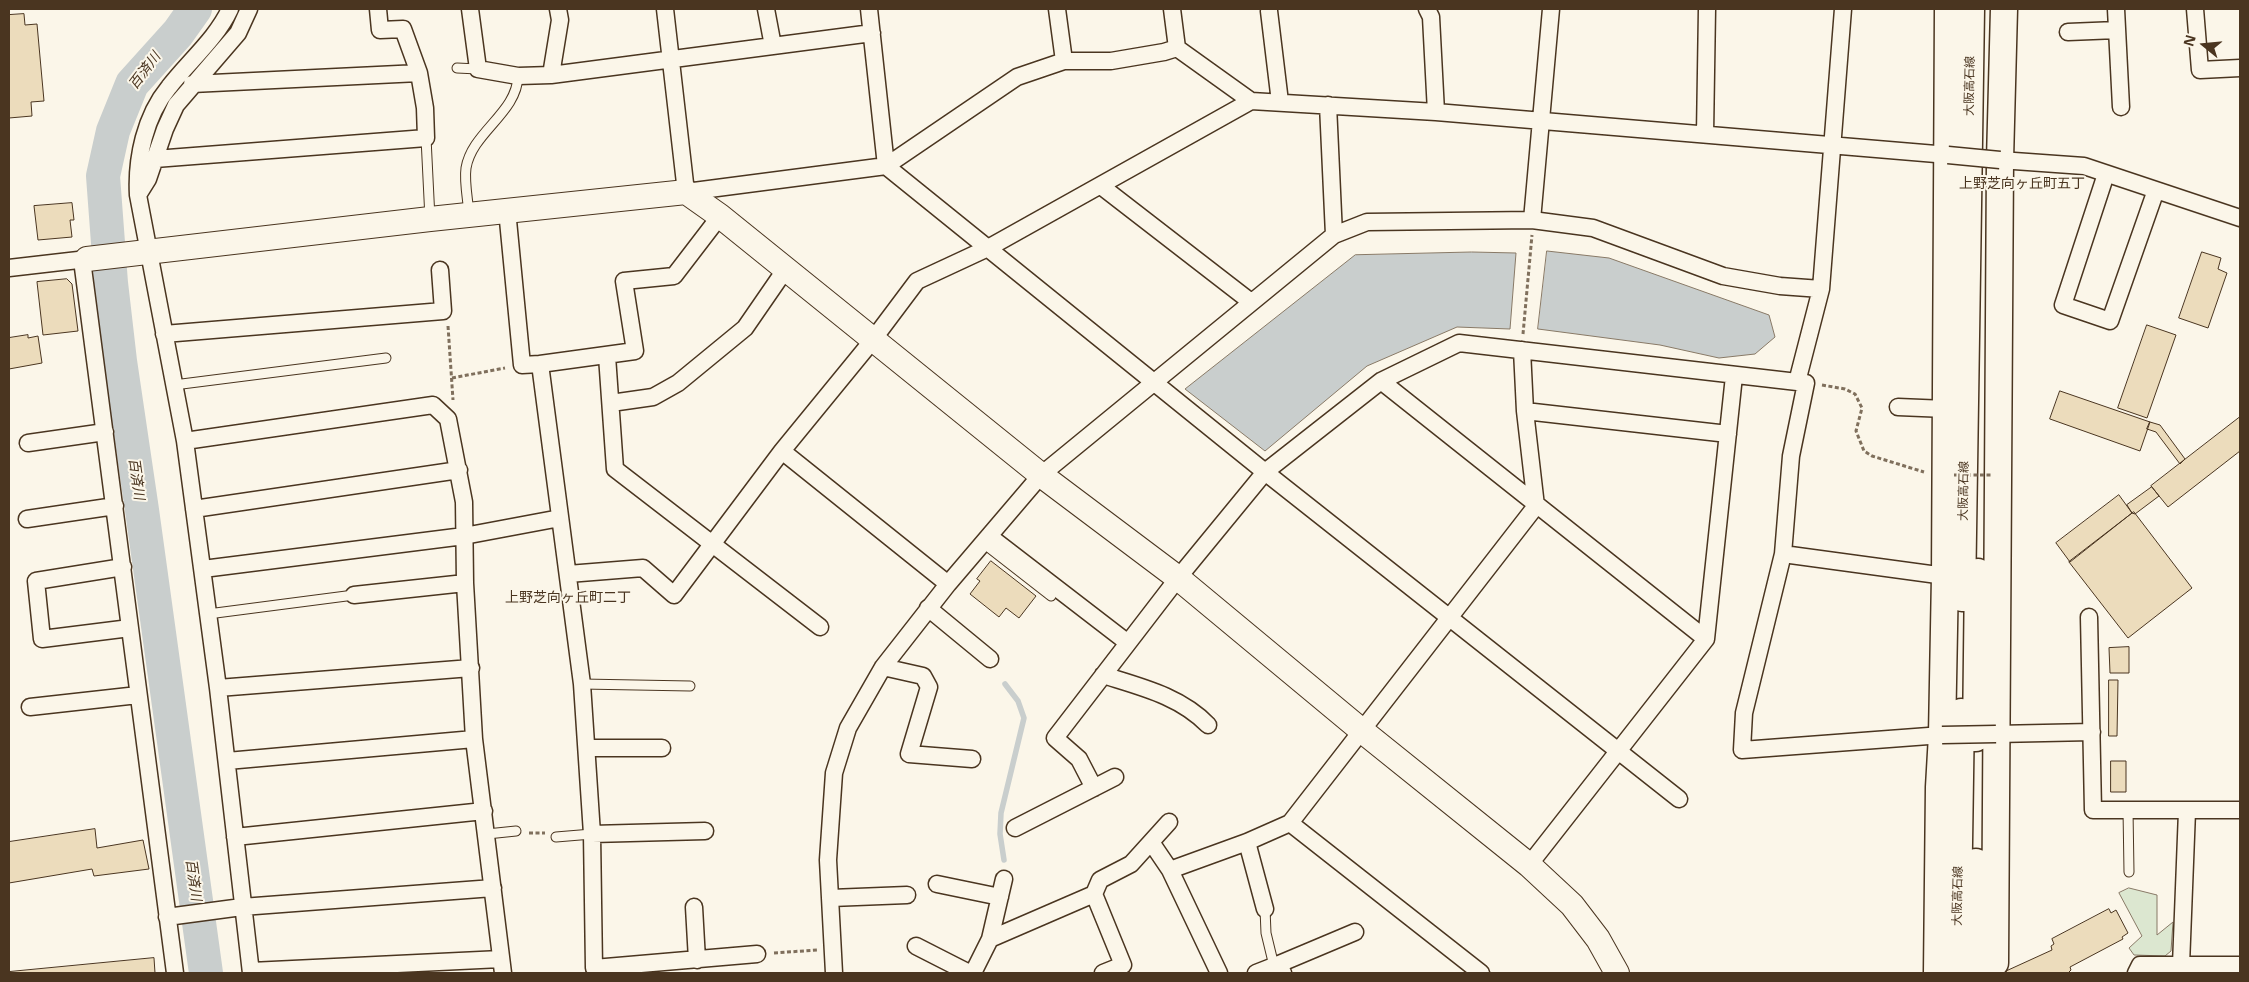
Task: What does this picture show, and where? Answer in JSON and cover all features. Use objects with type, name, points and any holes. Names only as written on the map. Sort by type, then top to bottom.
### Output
[{"type":"main road","points":[[1937,973],[1938,787],[1942,736],[1944,576],[1950,475],[1946,409],[1948,9]]},
{"type":"main road","name":"大阪高石線","points":[[1957,973],[1971,9]]},
{"type":"main road","name":"大阪高石線","points":[[1977,973],[1977,658],[1987,9]]},
{"type":"main road","points":[[1995,973],[2000,160],[2004,9]]},
{"type":"street","points":[[185,441],[433,405],[448,419],[464,502],[465,583],[474,739],[502,966],[251,972],[237,908],[235,837],[227,761],[185,441],[164,334],[144,252],[137,173],[140,152],[156,108],[167,88],[213,35],[230,9]]},
{"type":"street","points":[[138,195],[148,179],[176,105],[238,32],[249,9]]},
{"type":"street","points":[[155,159],[426,138],[425,108],[420,73],[403,29],[380,30],[378,9]]},
{"type":"street","points":[[470,9],[478,70],[518,76],[551,75],[872,33]]},
{"type":"street","points":[[551,75],[560,20],[558,9]]},
{"type":"street","points":[[665,9],[686,192],[720,216],[872,341],[1041,475],[1178,578],[1361,730],[1529,864],[1572,905],[1598,939],[1617,973]]},
{"type":"street","points":[[766,9],[773,46]]},
{"type":"street","points":[[869,9],[886,166],[1265,472],[1679,799]]},
{"type":"street","points":[[1057,9],[1064,61]]},
{"type":"street","points":[[1172,9],[1177,48],[1251,101]]},
{"type":"street","points":[[1427,9],[1431,17],[1436,112]]},
{"type":"street","points":[[1532,220],[1551,9]]},
{"type":"street","points":[[1704,134],[1707,9]]},
{"type":"street","points":[[1843,9],[1834,144],[1821,289],[1802,383],[1790,456],[1783,554],[1744,714],[1742,750],[1942,736],[2092,732]]},
{"type":"street","points":[[2116,9],[2121,107]]},
{"type":"street","points":[[2195,9],[2200,70],[2240,68]]},
{"type":"street","points":[[1269,11],[1280,102]]},
{"type":"street","points":[[2068,32],[2117,30]]},
{"type":"street","points":[[9,268],[469,214],[686,192],[886,166],[1017,78],[1064,61],[1111,61],[1177,48]]},
{"type":"street","points":[[192,84],[420,73]]},
{"type":"street","points":[[568,574],[643,568],[674,595],[782,451],[872,341],[917,281],[988,248],[1102,186],[1251,101],[1540,120],[2084,166],[2240,218]]},
{"type":"street","points":[[1328,105],[1334,235]]},
{"type":"street","points":[[2106,174],[2063,305],[2110,321],[2156,190]]},
{"type":"street","points":[[1102,186],[1251,302]]},
{"type":"street","points":[[508,210],[522,365],[635,352],[624,281],[674,276],[720,216]]},
{"type":"street","points":[[834,973],[828,860],[834,773],[848,728],[883,667],[928,608],[1041,475],[1334,235],[1367,222],[1532,220],[1593,228],[1723,276],[1780,286],[1821,289]]},
{"type":"street","points":[[85,260],[138,695],[170,916],[175,973]]},
{"type":"street","points":[[164,334],[443,311],[440,270]]},
{"type":"street","points":[[611,403],[654,397],[678,383],[745,328],[785,270]]},
{"type":"street","points":[[1094,788],[1079,759],[1055,738],[1178,578],[1265,472],[1381,381],[1459,343],[1802,383]]},
{"type":"street","points":[[1170,870],[1247,842],[1290,823],[1361,730],[1451,618],[1536,506],[1522,350]]},
{"type":"street","points":[[607,356],[615,469],[820,627]]},
{"type":"street","points":[[540,364],[582,684],[588,748],[592,834],[594,968],[706,964],[757,954]]},
{"type":"street","points":[[1529,864],[1706,639],[1734,376]]},
{"type":"street","points":[[1381,381],[1536,506],[1706,639]]},
{"type":"street","points":[[1898,407],[1946,409]]},
{"type":"street","points":[[1526,411],[1728,434]]},
{"type":"street","points":[[28,443],[105,432]]},
{"type":"street","points":[[782,451],[948,584]]},
{"type":"street","points":[[194,509],[459,470]]},
{"type":"street","points":[[27,519],[115,506]]},
{"type":"street","points":[[202,568],[464,536],[560,518]]},
{"type":"street","points":[[986,539],[1128,643]]},
{"type":"street","points":[[1783,554],[1944,576]]},
{"type":"street","points":[[123,567],[36,581],[42,639],[130,628]]},
{"type":"street","points":[[354,595],[465,583]]},
{"type":"street","points":[[928,608],[990,658]]},
{"type":"street","points":[[2089,617],[2093,810],[2240,810]]},
{"type":"street","points":[[883,667],[922,676],[929,687],[909,754],[972,759]]},
{"type":"street","points":[[218,688],[471,668]]},
{"type":"street","points":[[1103,675],[1160,693],[1196,713],[1208,725]]},
{"type":"street","points":[[30,707],[138,695]]},
{"type":"street","points":[[227,761],[474,739]]},
{"type":"street","points":[[588,748],[662,748]]},
{"type":"street","points":[[1015,828],[1115,777]]},
{"type":"street","points":[[235,837],[484,811]]},
{"type":"street","points":[[2181,965],[2187,811]]},
{"type":"street","points":[[990,939],[1094,894],[1100,880],[1130,864],[1169,822]]},
{"type":"street","points":[[1290,823],[1481,973]]},
{"type":"street","points":[[592,834],[705,831]]},
{"type":"street","points":[[1151,842],[1170,870],[1219,973]]},
{"type":"street","points":[[1247,842],[1265,909]]},
{"type":"street","points":[[973,973],[990,939],[1004,879]]},
{"type":"street","points":[[937,884],[1000,897]]},
{"type":"street","points":[[170,916],[237,908],[493,888]]},
{"type":"street","points":[[1094,894],[1123,965],[1103,973]]},
{"type":"street","points":[[831,898],[907,895]]},
{"type":"street","points":[[694,907],[706,964]]},
{"type":"street","points":[[1256,973],[1278,968],[1354,932]]},
{"type":"street","points":[[916,946],[969,973]]},
{"type":"street","points":[[2136,973],[2140,965],[2240,965]]},
{"type":"lane","points":[[456,68],[478,70]]},
{"type":"lane","points":[[469,214],[466,168],[475,146],[518,88],[518,76]]},
{"type":"lane","points":[[426,138],[430,219]]},
{"type":"lane","points":[[174,385],[386,358]]},
{"type":"lane","points":[[986,539],[1051,596]]},
{"type":"lane","points":[[208,614],[354,595]]},
{"type":"lane","points":[[582,684],[690,686]]},
{"type":"lane","points":[[2128,810],[2128,872]]},
{"type":"lane","points":[[487,834],[516,831]]},
{"type":"lane","points":[[556,837],[592,834]]},
{"type":"lane","points":[[1265,909],[1266,933],[1278,968]]},
{"type":"path","points":[[1523,328],[1533,246],[1532,220]]},
{"type":"path","points":[[447,317],[454,401]]},
{"type":"path","points":[[452,378],[522,365]]},
{"type":"path","points":[[1802,383],[1845,389],[1855,394],[1862,408],[1856,431],[1864,451],[1872,456],[1924,472],[1950,475],[1992,475]]},
{"type":"path","points":[[516,831],[550,833],[556,837]]},
{"type":"path","points":[[757,954],[833,949]]},
{"type":"green space","points":[[2129,888],[2157,895],[2157,935],[2173,922],[2171,951],[2165,956],[2134,955],[2129,948],[2142,936],[2119,893]]},
{"type":"shaded area","points":[[1547,251],[1609,258],[1769,315],[1775,337],[1755,354],[1719,358],[1660,345],[1538,329]]},
{"type":"shaded area","points":[[1472,252],[1516,253],[1510,329],[1457,327],[1367,366],[1265,451],[1185,389],[1355,255]]},
{"type":"building","points":[[24,14],[25,25],[37,24],[44,101],[31,102],[32,116],[9,118],[9,15]]},
{"type":"building","points":[[72,203],[74,220],[70,220],[72,237],[38,240],[34,206]]},
{"type":"building","points":[[2202,252],[2221,258],[2218,269],[2227,273],[2208,328],[2179,318]]},
{"type":"building","points":[[67,279],[72,284],[78,331],[43,335],[37,282]]},
{"type":"building","points":[[2147,325],[2176,335],[2147,418],[2118,408]]},
{"type":"building","points":[[28,335],[28,338],[38,336],[42,363],[9,369],[9,338]]},
{"type":"building","points":[[2060,391],[2150,422],[2140,451],[2050,419]]},
{"type":"building","points":[[2240,417],[2240,451],[2168,507],[2151,486]]},
{"type":"building","points":[[2150,422],[2160,425],[2185,459],[2180,464],[2156,432],[2147,429]]},
{"type":"building","points":[[2152,487],[2159,496],[2135,514],[2132,513],[2127,505]]},
{"type":"building","points":[[2119,495],[2132,513],[2070,562],[2056,543]]},
{"type":"building","points":[[2134,512],[2192,588],[2128,638],[2069,562]]},
{"type":"building","points":[[991,561],[1036,596],[1019,618],[1006,608],[999,617],[970,594],[980,581],[977,579]]},
{"type":"building","points":[[2129,647],[2129,673],[2110,673],[2109,648]]},
{"type":"building","points":[[2109,680],[2118,680],[2117,736],[2109,736]]},
{"type":"building","points":[[2111,761],[2126,761],[2126,792],[2111,792]]},
{"type":"building","points":[[95,829],[97,848],[143,840],[149,869],[94,876],[92,869],[9,883],[9,842]]},
{"type":"building","points":[[2109,909],[2111,913],[2116,910],[2128,933],[2122,937],[2123,939],[2070,967],[2071,970],[2068,973],[2006,973],[2006,971],[2052,950],[2051,946],[2054,944],[2052,939]]},
{"type":"building","points":[[154,958],[155,973],[9,973],[9,972]]},
{"type":"waterway","name":"百済川","points":[[195,9],[178,33],[132,84],[113,131],[103,176],[111,283],[120,361],[206,973]]},
{"type":"waterway","points":[[1004,860],[1000,834],[1001,813],[1024,718],[1018,701],[1005,684]]},
{"type":"district","name":"上野芝向ヶ丘町五丁","points":[[2022,184]]},
{"type":"district","name":"上野芝向ヶ丘町二丁","points":[[568,598]]}]
